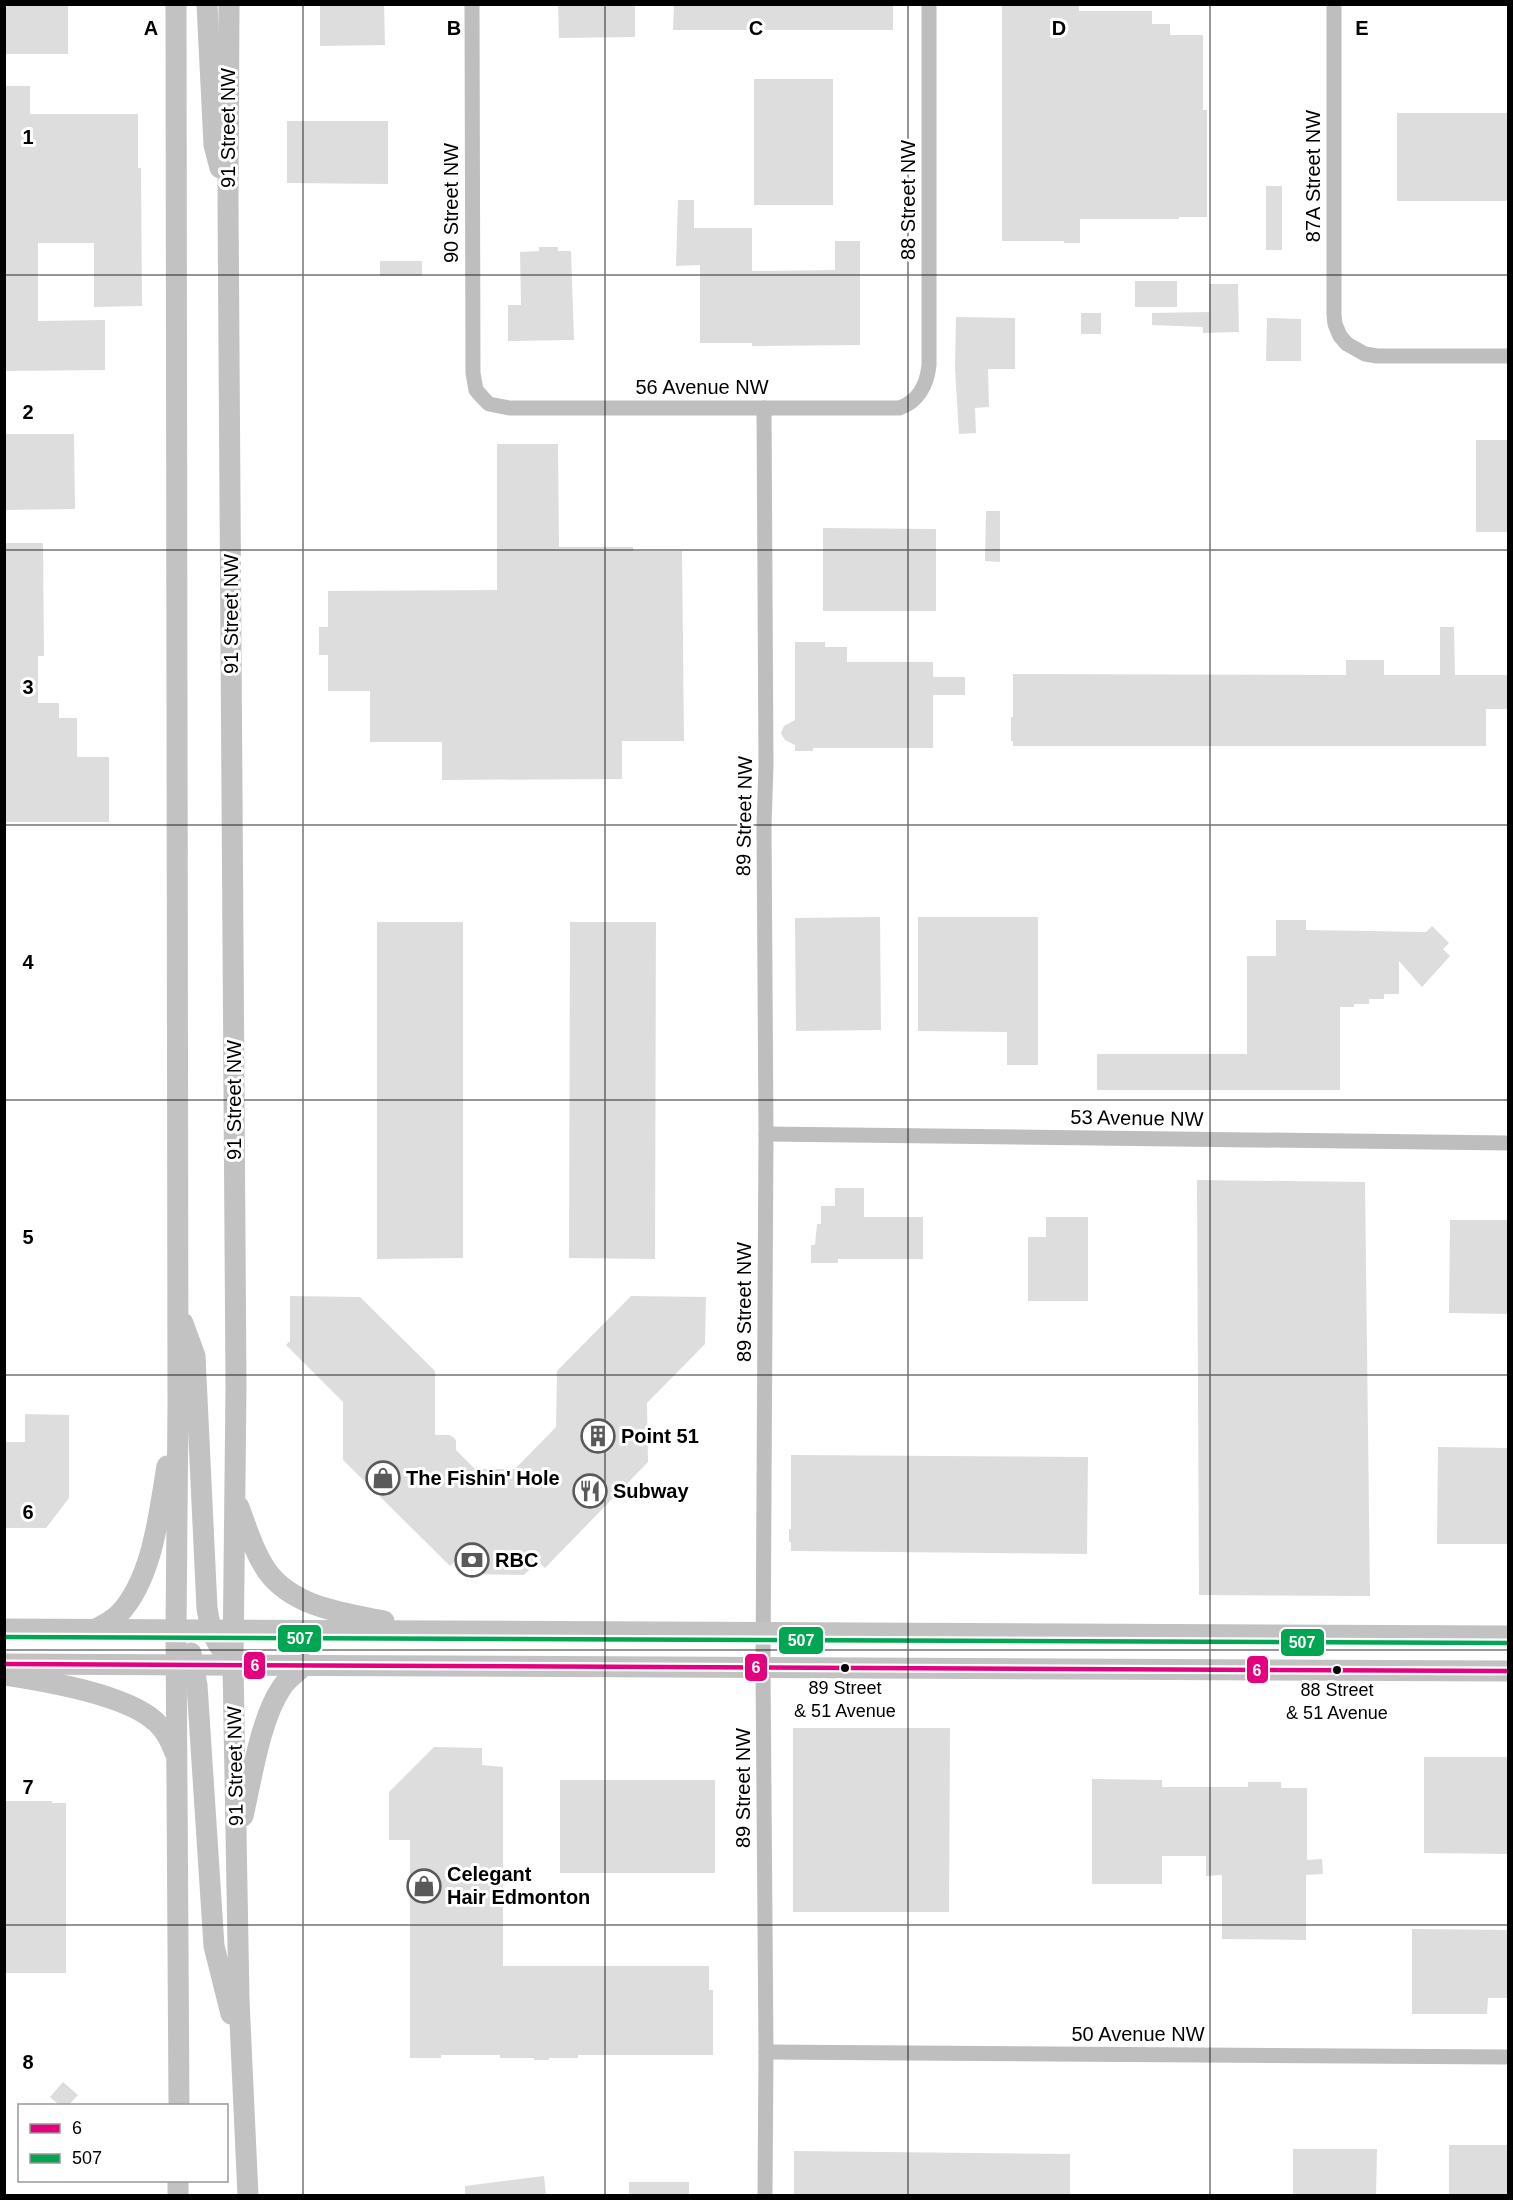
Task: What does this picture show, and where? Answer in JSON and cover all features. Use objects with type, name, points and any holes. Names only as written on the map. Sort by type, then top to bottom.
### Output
[{"type":"main road","points":[[176,4],[178,1407],[176,1630],[185,1638],[185,1666],[177,1759],[179,2104]]},
{"type":"main road","points":[[207,4],[214,145],[228,195]]},
{"type":"main road","name":"91 Street NW","points":[[229,4],[228,195],[236,1376],[233,1665],[242,2058],[248,2196]]},
{"type":"main road","points":[[177,1305],[195,1356],[210,1630],[215,1641],[233,1665]]},
{"type":"main road","points":[[96,1629],[118,1615],[124,1608],[135,1591],[148,1558],[155,1533],[178,1407]]},
{"type":"main road","points":[[234,1495],[256,1551],[267,1570],[273,1578],[296,1595],[310,1603],[340,1612],[433,1631]]},
{"type":"main road","points":[[4,1629],[1509,1636]]},
{"type":"main road","points":[[4,1664],[1509,1671]]},
{"type":"main road","points":[[236,1845],[257,1751],[271,1710],[280,1689],[305,1664]]},
{"type":"main road","points":[[185,1666],[214,1946],[242,2058]]},
{"type":"main road","points":[[4,1674],[92,1693],[146,1714],[160,1726],[168,1737],[177,1759]]},
{"type":"street","name":"90 Street NW","points":[[472,4],[473,373],[476,390],[483,398]]},
{"type":"street","name":"88 Street NW","points":[[920,394],[928,375],[929,365],[929,4]]},
{"type":"street","name":"87A Street NW","points":[[1334,4],[1334,314],[1340,336],[1356,350],[1377,356],[1509,356]]},
{"type":"street","name":"56 Avenue NW","points":[[483,398],[489,404],[509,408],[899,408],[906,406],[920,394]]},
{"type":"street","name":"89 Street NW","points":[[764,408],[765,2196]]},
{"type":"street","name":"53 Avenue NW","points":[[766,1134],[1509,1143]]},
{"type":"street","name":"50 Avenue NW","points":[[766,2052],[1509,2057]]},
{"type":"building","points":[[4,4],[68,6],[68,54],[4,54]]},
{"type":"building","points":[[320,4],[384,4],[385,45],[320,46]]},
{"type":"building","points":[[558,4],[635,4],[635,37],[559,38]]},
{"type":"building","points":[[674,4],[893,4],[893,30],[673,30]]},
{"type":"building","points":[[1002,4],[1079,4],[1079,11],[1152,11],[1152,24],[1170,24],[1170,35],[1203,35],[1203,110],[1207,110],[1207,217],[1080,219],[1080,243],[1002,241]]},
{"type":"building","points":[[754,79],[833,79],[833,205],[754,205]]},
{"type":"building","points":[[4,86],[30,86],[30,114],[138,114],[138,168],[141,168],[142,306],[94,307],[94,243],[38,243],[38,321],[105,320],[105,370],[4,371]]},
{"type":"building","points":[[1397,113],[1509,113],[1509,201],[1397,201]]},
{"type":"building","points":[[287,121],[388,121],[388,184],[287,183]]},
{"type":"building","points":[[1266,186],[1282,186],[1282,250],[1266,250]]},
{"type":"building","points":[[678,200],[694,200],[694,228],[752,228],[752,271],[835,270],[835,241],[860,241],[860,345],[752,346],[752,343],[700,343],[700,265],[676,266]]},
{"type":"building","points":[[539,247],[558,247],[558,251],[571,251],[574,340],[508,341],[508,305],[521,305],[520,252],[539,251]]},
{"type":"building","points":[[380,261],[422,261],[422,276],[380,276]]},
{"type":"building","points":[[1135,281],[1177,281],[1177,307],[1135,307]]},
{"type":"building","points":[[1209,284],[1238,284],[1239,332],[1203,333],[1203,327],[1152,325],[1152,313],[1209,312]]},
{"type":"building","points":[[1081,313],[1101,313],[1101,334],[1081,334]]},
{"type":"building","points":[[956,317],[1015,318],[1015,369],[988,369],[989,407],[975,408],[976,433],[959,434],[955,369]]},
{"type":"building","points":[[1267,318],[1301,319],[1301,361],[1266,361]]},
{"type":"building","points":[[4,434],[74,434],[75,509],[4,510]]},
{"type":"building","points":[[1476,440],[1509,440],[1509,532],[1476,532]]},
{"type":"building","points":[[497,444],[558,444],[559,547],[633,547],[633,551],[682,551],[684,741],[622,741],[622,779],[442,780],[442,742],[370,742],[370,691],[328,691],[328,655],[319,655],[319,627],[328,627],[328,591],[497,590]]},
{"type":"building","points":[[986,511],[1000,511],[1000,562],[985,561]]},
{"type":"building","points":[[823,528],[936,529],[936,611],[823,611]]},
{"type":"building","points":[[4,543],[43,543],[44,656],[38,656],[38,703],[59,703],[59,718],[77,718],[77,757],[109,757],[109,822],[4,822]]},
{"type":"building","points":[[1440,627],[1454,627],[1455,675],[1509,675],[1509,709],[1486,709],[1486,746],[1013,746],[1013,741],[1011,741],[1013,674],[1346,675],[1346,660],[1384,660],[1384,675],[1440,675]]},
{"type":"building","points":[[795,642],[825,642],[825,647],[847,647],[847,662],[933,662],[933,677],[965,677],[965,695],[933,695],[933,748],[813,748],[813,751],[795,751],[795,745],[785,740],[781,733],[784,726],[795,720]]},
{"type":"building","points":[[880,917],[881,1030],[796,1031],[795,918]]},
{"type":"building","points":[[918,917],[1038,917],[1038,1065],[1007,1065],[1007,1032],[918,1031]]},
{"type":"building","points":[[1276,920],[1306,920],[1306,930],[1426,932],[1432,926],[1449,943],[1443,949],[1450,956],[1422,987],[1399,961],[1399,994],[1384,994],[1384,999],[1369,999],[1369,1004],[1340,1007],[1340,1090],[1097,1090],[1097,1054],[1247,1054],[1247,956],[1276,956]]},
{"type":"building","points":[[377,922],[463,922],[463,1258],[377,1259]]},
{"type":"building","points":[[570,922],[656,922],[655,1259],[569,1258]]},
{"type":"building","points":[[1197,1180],[1365,1182],[1370,1596],[1199,1595]]},
{"type":"building","points":[[835,1188],[864,1188],[864,1217],[923,1217],[923,1259],[838,1259],[838,1263],[811,1263],[811,1245],[815,1245],[817,1224],[821,1224],[821,1206],[835,1206]]},
{"type":"building","points":[[1046,1217],[1088,1217],[1088,1301],[1028,1301],[1028,1237],[1046,1237]]},
{"type":"building","points":[[1450,1220],[1509,1220],[1509,1314],[1449,1313]]},
{"type":"building","name":"Point 51","points":[[290,1296],[360,1297],[435,1371],[435,1435],[453,1437],[456,1440],[456,1450],[475,1469],[515,1469],[556,1427],[557,1371],[631,1296],[706,1297],[705,1344],[647,1403],[648,1462],[545,1568],[538,1561],[524,1575],[468,1574],[455,1561],[450,1566],[343,1460],[343,1402],[286,1345],[290,1341]]},
{"type":"building","points":[[25,1414],[69,1415],[69,1498],[46,1528],[4,1528],[4,1442],[25,1442]]},
{"type":"building","points":[[1438,1447],[1509,1448],[1509,1544],[1437,1544]]},
{"type":"building","points":[[791,1455],[1088,1457],[1087,1554],[791,1551],[789,1529],[791,1529]]},
{"type":"building","points":[[793,1728],[950,1728],[949,1912],[793,1912]]},
{"type":"building","points":[[434,1747],[482,1748],[482,1765],[503,1767],[503,1966],[709,1966],[709,1990],[713,1990],[713,2055],[578,2055],[578,2058],[549,2058],[549,2060],[500,2058],[500,2055],[441,2055],[441,2058],[410,2058],[410,1840],[389,1840],[389,1792]]},
{"type":"building","points":[[1424,1757],[1509,1757],[1509,1854],[1424,1853]]},
{"type":"building","points":[[1092,1779],[1162,1780],[1162,1787],[1248,1787],[1248,1782],[1281,1782],[1281,1788],[1307,1788],[1307,1860],[1322,1859],[1323,1874],[1306,1875],[1306,1940],[1222,1939],[1222,1875],[1206,1876],[1206,1856],[1162,1856],[1162,1884],[1092,1884]]},
{"type":"building","points":[[560,1780],[715,1780],[715,1873],[560,1873]]},
{"type":"building","points":[[4,1801],[66,1803],[66,1973],[4,1973]]},
{"type":"building","points":[[1412,1929],[1509,1930],[1509,1998],[1488,1998],[1487,2014],[1412,2014]]},
{"type":"building","points":[[63,2082],[78,2095],[70,2104],[58,2104],[50,2097]]},
{"type":"building","points":[[1449,2145],[1509,2145],[1509,2196],[1449,2196]]},
{"type":"building","points":[[1293,2149],[1377,2149],[1376,2196],[1293,2196]]},
{"type":"building","points":[[794,2151],[1070,2154],[1070,2196],[794,2196]]},
{"type":"building","points":[[544,2176],[546,2196],[465,2196],[465,2186]]},
{"type":"building","points":[[629,2182],[689,2182],[689,2196],[629,2196]]},
{"type":"transit line","name":"507","points":[[4,1637],[1508,1643]]},
{"type":"transit line","name":"6","points":[[4,1664],[1508,1671]]},
{"type":"place","name":"Point 51","points":[[598,1436]]},
{"type":"place","name":"The Fishin' Hole","points":[[383,1478]]},
{"type":"place","name":"Subway","points":[[590,1491]]},
{"type":"place","name":"RBC","points":[[472,1560]]},
{"type":"place","name":"89 Street & 51 Avenue","points":[[845,1668]]},
{"type":"place","name":"88 Street & 51 Avenue","points":[[1337,1670]]},
{"type":"place","name":"Celegant Hair Edmonton","points":[[424,1886]]}]
